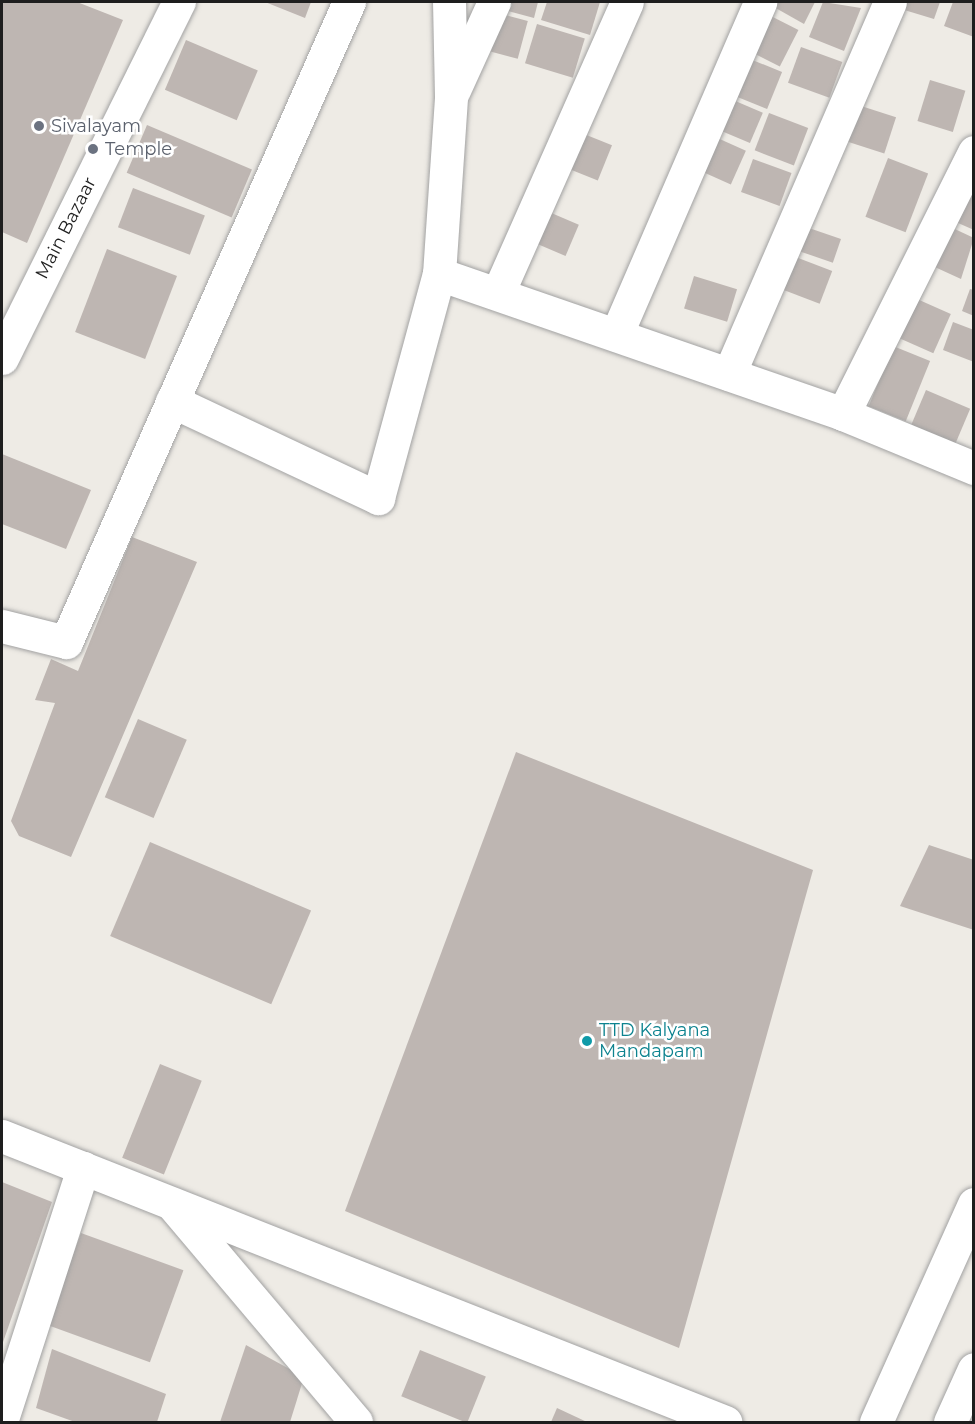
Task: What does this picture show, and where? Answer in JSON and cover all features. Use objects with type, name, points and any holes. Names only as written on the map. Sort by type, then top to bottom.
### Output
[{"type":"street","name":"Main Bazaar","points":[[2,358],[179,2]]},
{"type":"street","points":[[2,626],[66,642],[349,2]]},
{"type":"street","points":[[172,401],[378,498],[439,274],[451,96],[449,2]]},
{"type":"street","points":[[451,96],[494,2]]},
{"type":"street","points":[[498,292],[627,2]]},
{"type":"street","points":[[617,333],[760,2]]},
{"type":"street","points":[[729,374],[890,2]]},
{"type":"street","points":[[843,414],[974,152]]},
{"type":"street","points":[[439,274],[617,333],[970,458]]},
{"type":"street","points":[[2,1136],[725,1422]]},
{"type":"street","points":[[2,1419],[83,1168]]},
{"type":"street","points":[[172,1204],[356,1422]]},
{"type":"street","points":[[876,1422],[974,1204]]},
{"type":"street","points":[[950,1422],[974,1368]]},
{"type":"building","name":"Sivalayam","points":[[2,2],[77,2],[123,20],[27,243],[2,232]]},
{"type":"building","points":[[265,2],[311,2],[305,18]]},
{"type":"building","points":[[503,2],[538,2],[534,18],[501,9]]},
{"type":"building","points":[[547,2],[600,2],[590,35],[541,20]]},
{"type":"building","points":[[765,2],[815,2],[804,24]]},
{"type":"building","points":[[823,2],[861,8],[844,51],[809,37]]},
{"type":"building","points":[[903,2],[940,2],[934,19],[901,9]]},
{"type":"building","points":[[953,2],[974,2],[974,37],[944,26]]},
{"type":"building","points":[[761,11],[798,30],[780,67],[742,48]]},
{"type":"building","points":[[494,12],[528,21],[518,59],[484,50]]},
{"type":"building","points":[[537,24],[585,39],[573,78],[525,63]]},
{"type":"building","points":[[186,40],[258,70],[237,120],[165,90]]},
{"type":"building","points":[[801,47],[842,62],[829,98],[788,83]]},
{"type":"building","points":[[745,57],[782,72],[767,109],[730,94]]},
{"type":"building","points":[[930,80],[965,91],[953,132],[917,121]]},
{"type":"building","points":[[726,97],[763,113],[750,143],[713,127]]},
{"type":"building","points":[[858,105],[896,117],[884,154],[846,141]]},
{"type":"building","points":[[769,113],[808,128],[794,165],[755,150]]},
{"type":"building","points":[[147,125],[252,170],[232,217],[127,173]]},
{"type":"building","points":[[574,130],[612,145],[598,181],[560,165]]},
{"type":"building","points":[[713,136],[746,151],[731,184],[698,170]]},
{"type":"building","points":[[888,158],[928,173],[906,232],[865,217]]},
{"type":"building","points":[[753,159],[792,173],[780,206],[741,192]]},
{"type":"building","points":[[133,188],[205,216],[190,255],[118,227]]},
{"type":"building","points":[[974,189],[974,230],[949,219]]},
{"type":"building","points":[[542,209],[579,225],[566,256],[529,240]]},
{"type":"building","points":[[944,224],[974,238],[961,279],[926,263]]},
{"type":"building","points":[[806,227],[841,239],[833,263],[798,251]]},
{"type":"building","points":[[107,249],[177,276],[145,359],[75,332]]},
{"type":"building","points":[[793,256],[832,271],[820,304],[780,289]]},
{"type":"building","points":[[694,276],[737,289],[727,322],[684,309]]},
{"type":"building","points":[[970,289],[974,290],[974,316],[962,311]]},
{"type":"building","points":[[917,299],[951,314],[933,353],[900,338]]},
{"type":"building","points":[[953,322],[974,330],[974,362],[943,350]]},
{"type":"building","points":[[893,346],[930,361],[906,421],[869,406]]},
{"type":"building","points":[[926,390],[970,409],[955,445],[911,426]]},
{"type":"building","points":[[2,454],[91,490],[66,549],[2,524]]},
{"type":"building","points":[[132,537],[197,562],[71,857],[19,836],[11,821],[55,703],[35,700],[51,659],[78,671]]},
{"type":"building","points":[[138,719],[187,740],[154,818],[105,797]]},
{"type":"building","name":"TTD Kalyana Mandapam","points":[[516,752],[813,870],[679,1348],[345,1211]]},
{"type":"building","points":[[150,842],[311,910],[271,1004],[110,936]]},
{"type":"building","points":[[929,845],[974,860],[974,930],[900,906]]},
{"type":"building","points":[[160,1064],[202,1081],[164,1175],[122,1158]]},
{"type":"building","points":[[2,1182],[52,1202],[2,1345]]},
{"type":"building","points":[[81,1233],[183,1270],[150,1362],[47,1325]]},
{"type":"building","points":[[246,1345],[304,1377],[290,1422],[220,1422]]},
{"type":"building","points":[[52,1349],[166,1394],[157,1422],[75,1422],[36,1408]]},
{"type":"building","points":[[420,1350],[486,1377],[467,1422],[401,1396]]},
{"type":"building","points":[[557,1408],[587,1422],[551,1422]]},
{"type":"place","name":"Sivalayam","points":[[39,126]]},
{"type":"place","name":"Temple","points":[[93,149]]},
{"type":"place","name":"TTD Kalyana Mandapam","points":[[587,1041]]}]
